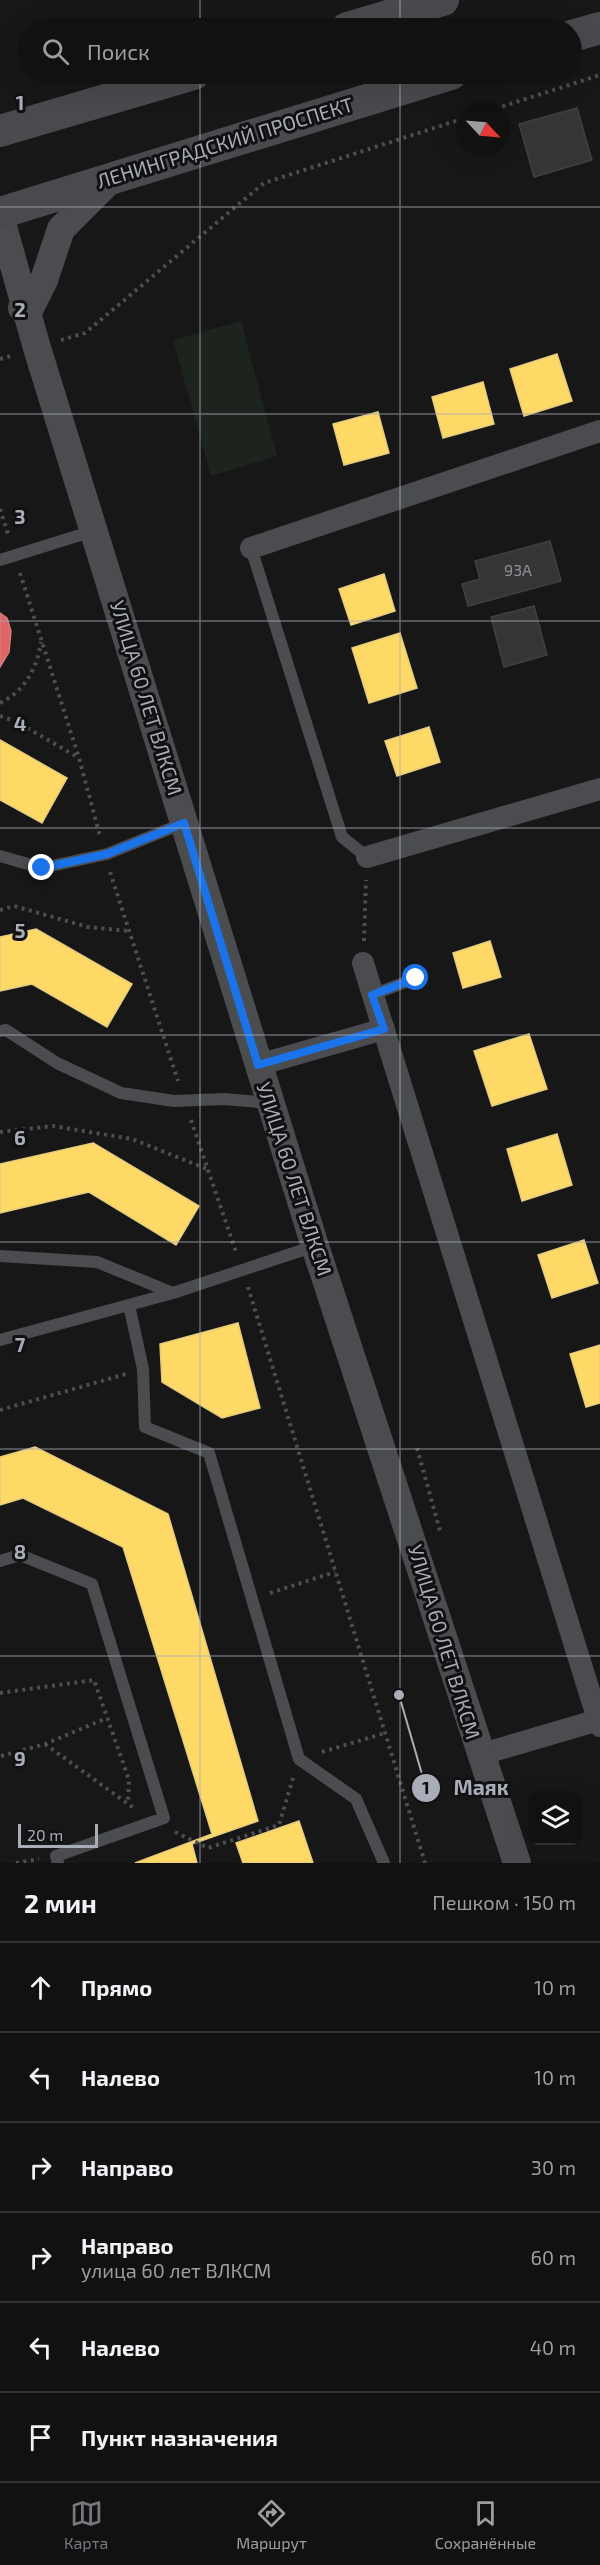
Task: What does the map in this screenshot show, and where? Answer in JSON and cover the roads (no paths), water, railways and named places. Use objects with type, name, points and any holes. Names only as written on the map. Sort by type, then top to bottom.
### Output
[{"type":"main road","points":[[380,18],[440,0]]},
{"type":"main road","points":[[582,33],[600,28]]},
{"type":"main road","points":[[0,131],[160,84]]},
{"type":"main road","name":"ЛЕНИНГРАДСКИЙ ПРОСПЕКТ","points":[[0,214],[418,84]]},
{"type":"street","points":[[0,285],[27,314],[44,280],[61,229],[112,178]]},
{"type":"street","name":"УЛИЦА 60 ЛЕТ ВЛКСМ","points":[[0,214],[37,348],[258,1065],[315,1246],[438,1617],[479,1755],[517,1863]]},
{"type":"street","points":[[251,548],[600,431]]},
{"type":"street","points":[[367,857],[600,789]]},
{"type":"street","points":[[363,963],[599,1723],[479,1755]]},
{"type":"street","points":[[258,1065],[384,1029]]},
{"type":"lane","points":[[0,560],[94,531]]},
{"type":"lane","points":[[251,548],[342,837],[367,857]]},
{"type":"lane","points":[[0,856],[42,868],[105,855],[184,823]]},
{"type":"lane","points":[[372,995],[416,978]]},
{"type":"lane","points":[[0,1030],[6,1029],[57,1063],[121,1094],[184,1100],[224,1099],[270,1103]]},
{"type":"lane","points":[[0,1340],[173,1293],[243,1272],[315,1246]]},
{"type":"lane","points":[[0,1256],[97,1262],[173,1293]]},
{"type":"lane","points":[[129,1305],[143,1369],[145,1428],[208,1453],[299,1759],[356,1798],[384,1863]]},
{"type":"lane","points":[[0,1561],[20,1555],[92,1584],[164,1818],[56,1856],[58,1863]]},
{"type":"place","name":"Маяк","points":[[399,1695]]}]
